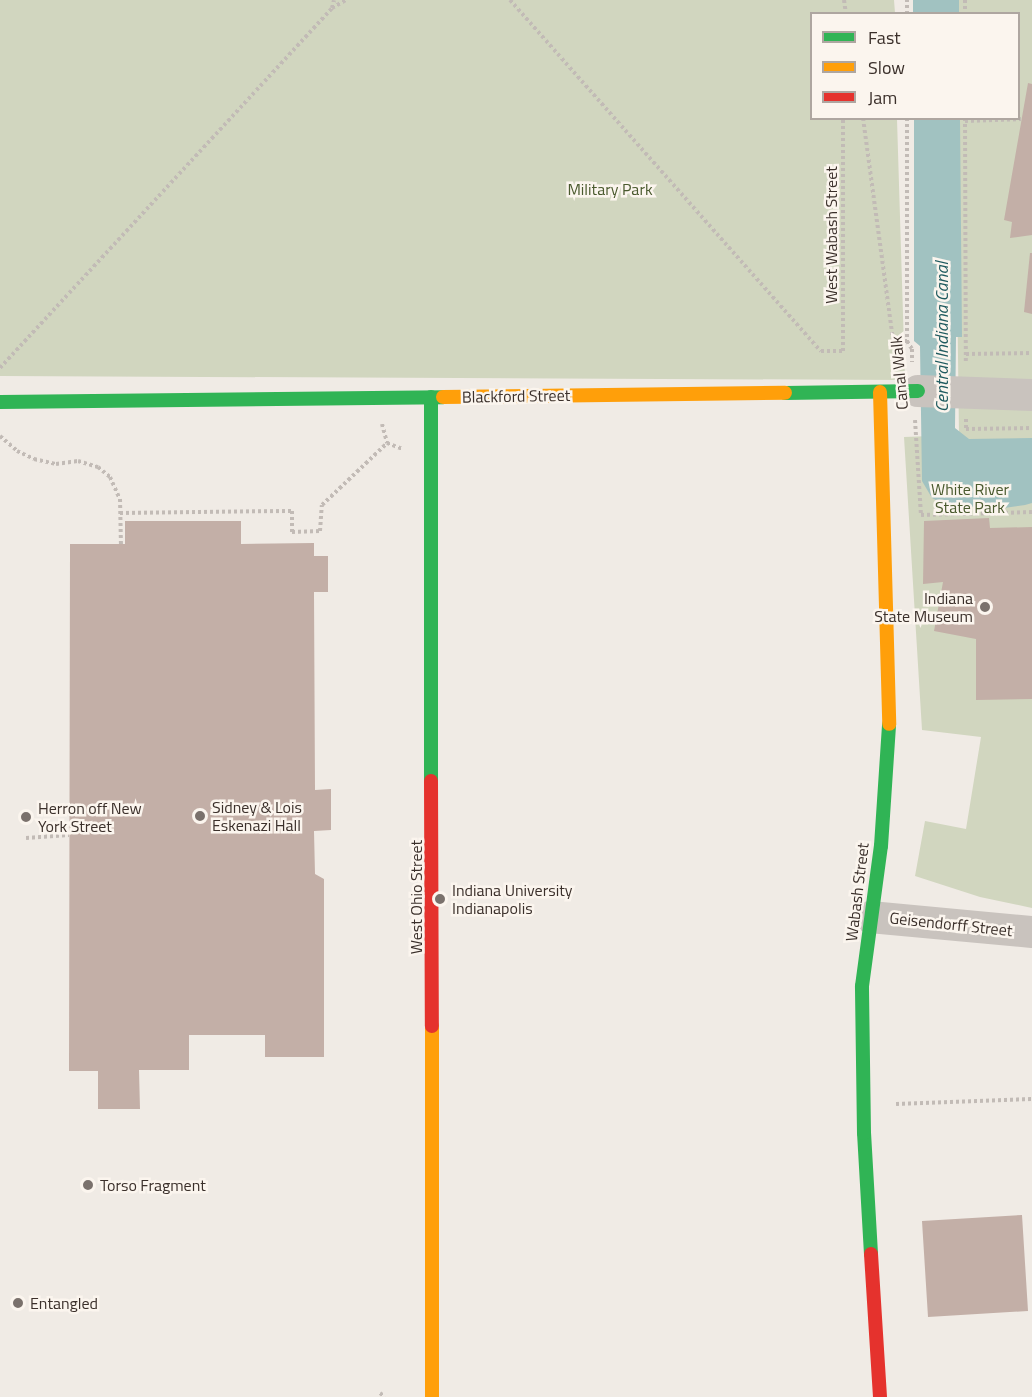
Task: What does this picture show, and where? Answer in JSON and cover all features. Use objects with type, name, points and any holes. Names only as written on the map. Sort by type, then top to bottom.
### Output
[{"type":"street","name":"Blackford Street","points":[[0,402],[915,391],[1032,395]]},
{"type":"street","name":"Wabash Street","points":[[880,392],[889,717],[881,846],[862,986],[863,1104],[880,1397]]},
{"type":"street","name":"West Ohio Street","points":[[431,397],[432,1397]]},
{"type":"street","name":"Geisendorff Street","points":[[870,917],[1032,932]]},
{"type":"path","points":[[332,8],[334,0]]},
{"type":"path","points":[[0,368],[332,8],[346,0]]},
{"type":"path","name":"West Wabash Street","points":[[510,0],[821,351],[843,351],[843,120]]},
{"type":"path","points":[[863,120],[893,341],[908,341]]},
{"type":"path","name":"Canal Walk","points":[[907,120],[908,341],[912,349],[921,515],[1032,512]]},
{"type":"path","points":[[965,120],[966,354],[964,391],[966,429],[1032,428]]},
{"type":"path","points":[[966,354],[1032,353]]},
{"type":"path","points":[[0,436],[17,451],[34,459],[56,464],[78,461],[98,467],[110,477],[120,499],[121,544]]},
{"type":"path","points":[[120,513],[292,511],[292,532],[320,531],[322,505],[387,443],[404,449],[412,448]]},
{"type":"path","points":[[26,838],[69,835]]},
{"type":"path","points":[[896,1104],[1032,1099]]},
{"type":"path","points":[[381,1392],[385,1397]]},
{"type":"green space","name":"Military Park","points":[[0,0],[894,0],[895,12],[810,12],[810,120],[897,120],[905,380],[0,376]]},
{"type":"green space","name":"White River State Park","points":[[954,0],[1032,0],[1032,908],[980,897],[915,876],[925,821],[966,829],[981,737],[922,730],[904,437],[959,435],[955,120],[1020,120],[1020,12],[954,12]]},
{"type":"water","points":[[913,0],[959,0],[959,12],[913,12]]},
{"type":"water","name":"Central Indiana Canal","points":[[914,120],[960,120],[962,337],[956,337],[955,428],[969,439],[1032,438],[1032,503],[1004,508],[948,506],[932,498],[922,481],[920,346],[914,341]]},
{"type":"building","points":[[1028,83],[1032,84],[1032,235],[1010,238],[1012,222],[1004,220]]},
{"type":"building","points":[[1030,253],[1032,253],[1032,314],[1024,312]]},
{"type":"building","name":"Indiana State Museum","points":[[989,518],[990,528],[1032,527],[1032,699],[976,700],[976,639],[934,631],[943,582],[923,584],[924,521]]},
{"type":"building","name":"Sidney & Lois Eskenazi Hall","points":[[125,521],[241,521],[241,544],[314,543],[314,556],[328,556],[328,592],[314,592],[315,790],[331,789],[331,830],[314,831],[315,874],[324,879],[324,1057],[265,1057],[265,1035],[189,1035],[189,1070],[139,1070],[140,1109],[98,1109],[98,1071],[69,1071],[70,544],[125,544]]},
{"type":"building","points":[[1022,1215],[1028,1311],[928,1317],[922,1221]]},
{"type":"traffic: fast","points":[[785,393],[918,391]]},
{"type":"traffic: fast","points":[[431,397],[431,781]]},
{"type":"traffic: fast","points":[[0,402],[443,397]]},
{"type":"traffic: fast","points":[[871,1254],[864,1133],[862,986],[881,846],[889,724]]},
{"type":"traffic: slow","points":[[880,392],[889,724]]},
{"type":"traffic: slow","points":[[443,397],[785,393]]},
{"type":"traffic: slow","points":[[432,1026],[432,1397]]},
{"type":"traffic: jam","points":[[431,781],[432,1026]]},
{"type":"traffic: jam","points":[[871,1254],[880,1397]]},
{"type":"place","name":"Indiana State Museum","points":[[985,607]]},
{"type":"place","name":"Sidney & Lois Eskenazi Hall","points":[[200,816]]},
{"type":"place","name":"Herron off New York Street","points":[[26,817]]},
{"type":"place","name":"Indiana University Indianapolis","points":[[440,899]]},
{"type":"place","name":"Torso Fragment","points":[[88,1185]]},
{"type":"place","name":"Entangled","points":[[18,1303]]}]
